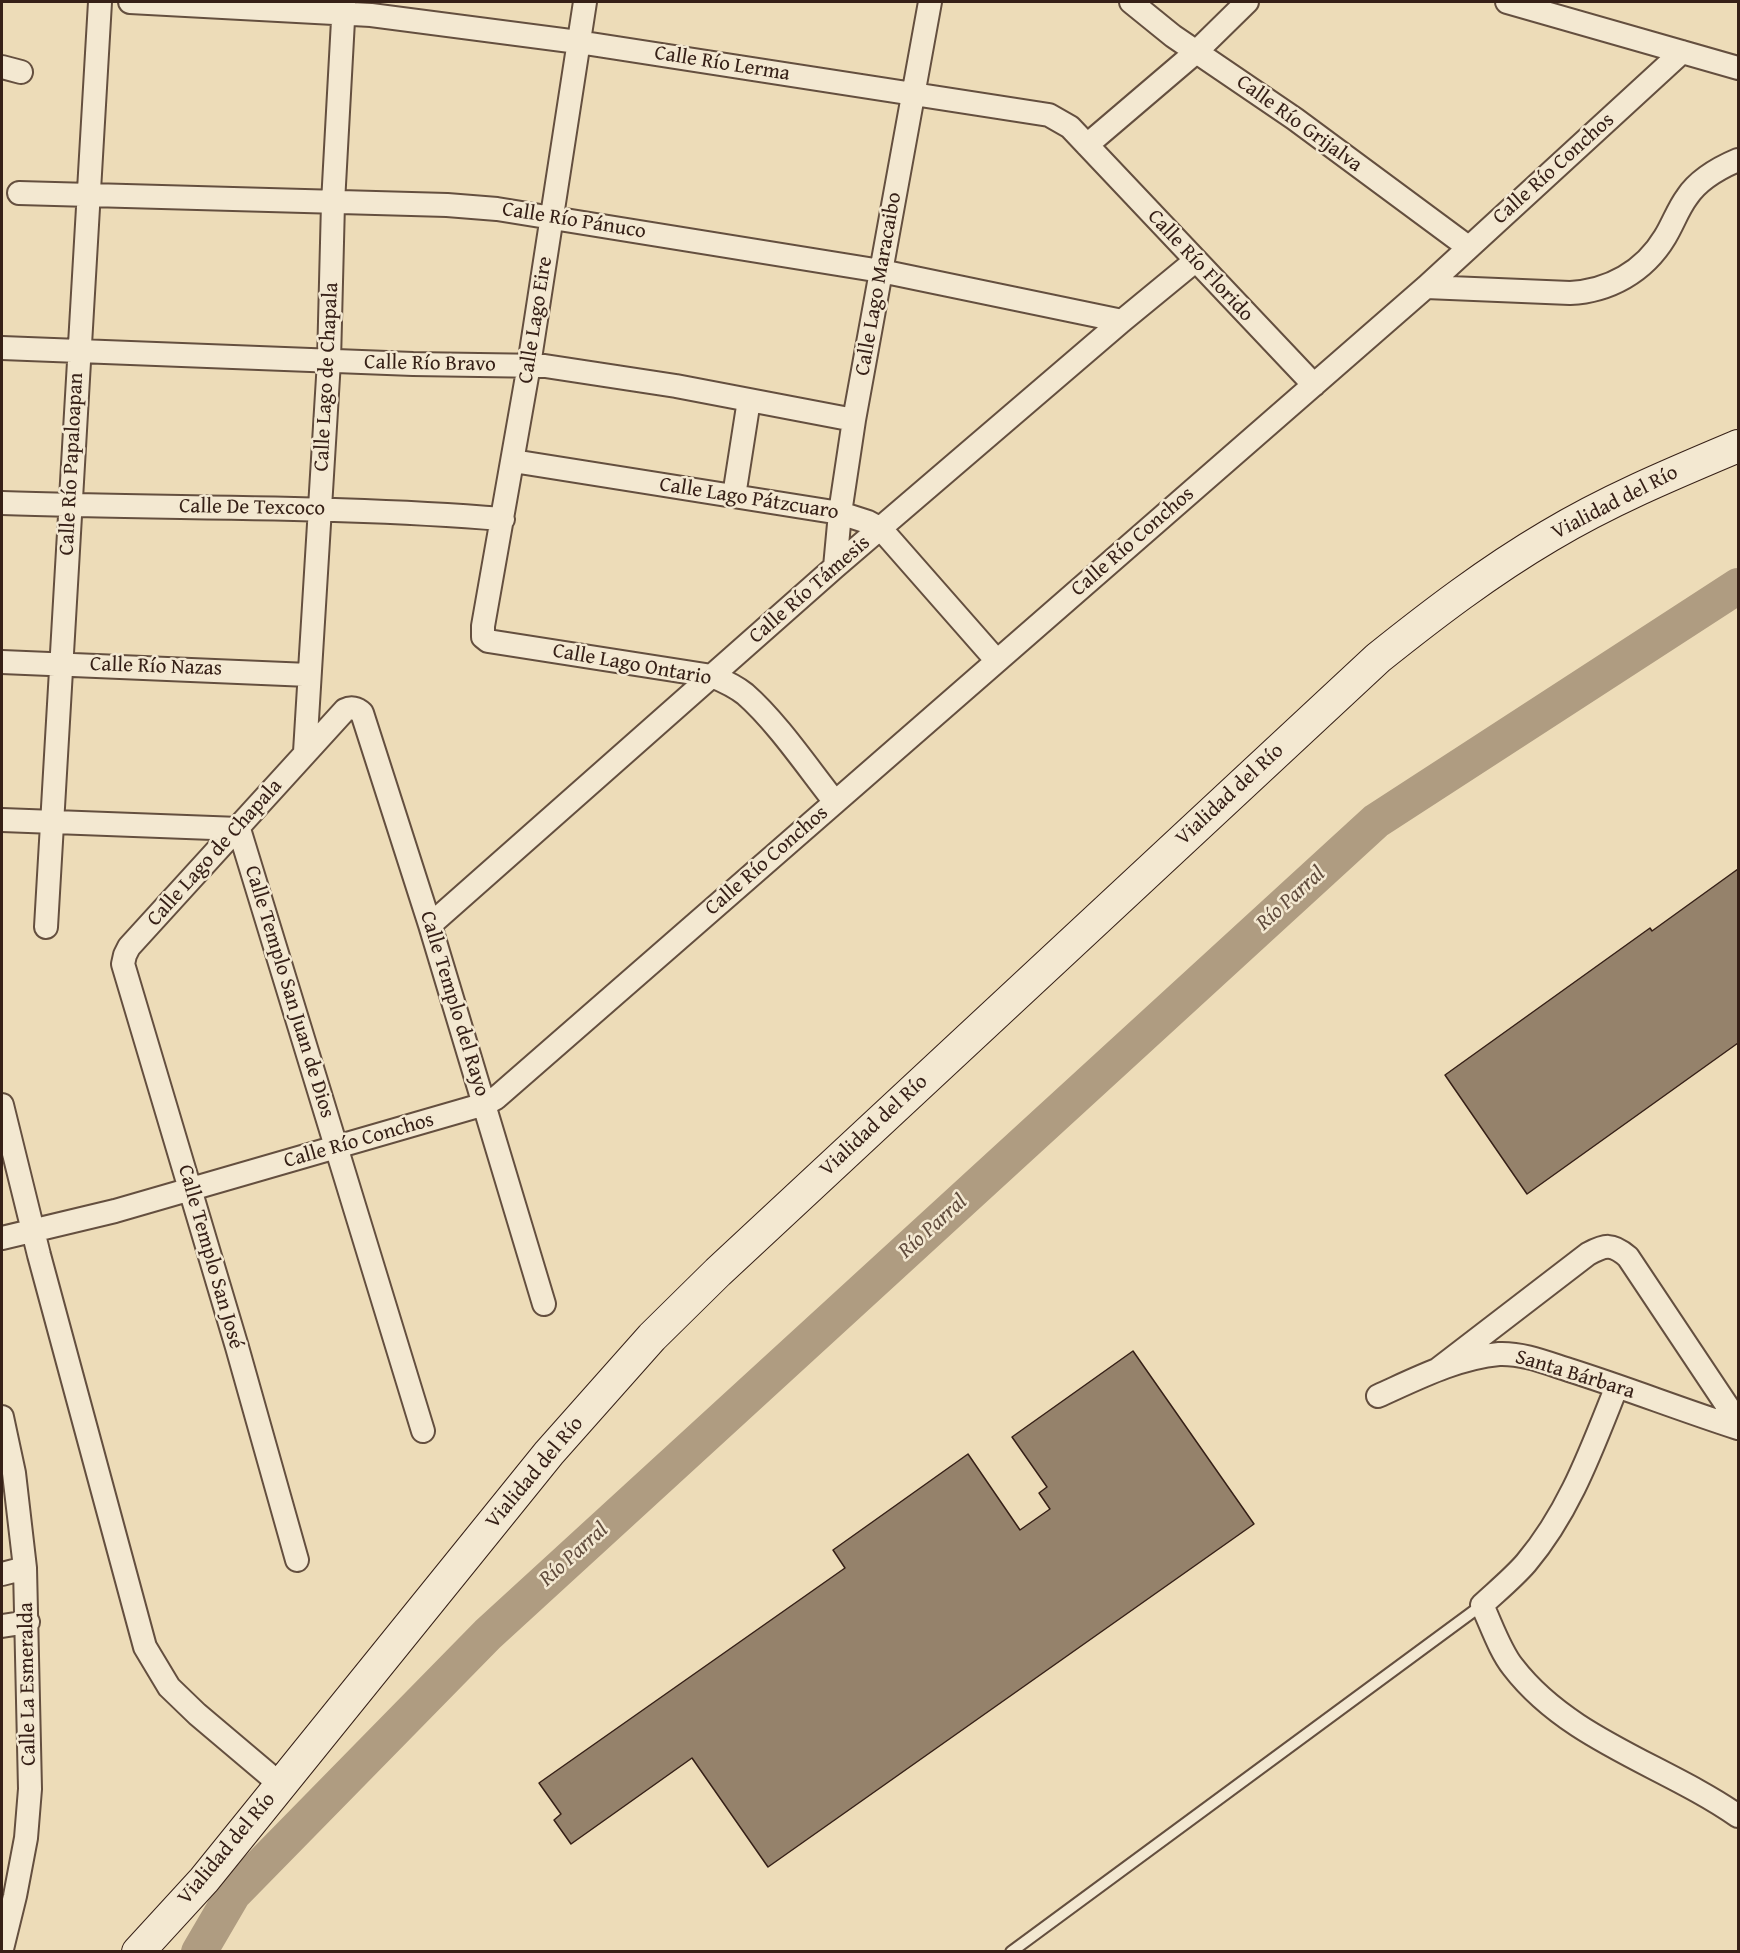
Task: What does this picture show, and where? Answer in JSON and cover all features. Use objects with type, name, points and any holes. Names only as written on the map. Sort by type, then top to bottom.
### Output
[{"type":"main road","name":"Vialidad del Río","points":[[138,1952],[204,1880],[549,1453],[652,1337],[718,1272],[1378,658],[1438,610],[1548,536],[1677,471],[1738,446]]},
{"type":"street","name":"Calle Río Papaloapan","points":[[46,927],[100,2]]},
{"type":"street","name":"Calle Río Lerma","points":[[130,2],[344,7],[1049,115],[1070,127],[1087,145]]},
{"type":"street","name":"Calle Lago Eire","points":[[483,637],[483,626],[553,217],[585,2]]},
{"type":"street","name":"Calle Lago Maracaibo","points":[[835,567],[840,513],[854,420],[930,2]]},
{"type":"street","name":"Calle Río Grijalva","points":[[1131,2],[1196,52],[1295,119],[1468,247]]},
{"type":"street","points":[[1087,145],[1196,52],[1247,2]]},
{"type":"street","points":[[1507,2],[1738,68]]},
{"type":"street","name":"Calle Lago de Chapala","points":[[305,752],[329,361],[333,203],[344,7]]},
{"type":"street","name":"Calle Río Conchos","points":[[2,1238],[115,1211],[337,1148],[485,1104],[496,1098],[1314,386],[1426,287],[1682,52]]},
{"type":"street","name":"Calle Río Florido","points":[[1087,145],[1314,386]]},
{"type":"street","points":[[1426,287],[1570,293],[1590,292],[1605,288],[1647,261],[1664,239],[1687,196],[1720,167],[1738,159]]},
{"type":"street","name":"Calle Río Pánuco","points":[[19,193],[447,205],[497,209],[881,271],[1122,321]]},
{"type":"street","name":"Calle Río Támesis","points":[[430,925],[835,567],[1195,261]]},
{"type":"street","name":"Calle Río Bravo","points":[[2,348],[565,368],[854,420]]},
{"type":"street","points":[[734,496],[749,400]]},
{"type":"street","name":"Calle Lago Pátzcuaro","points":[[513,461],[840,513],[868,522],[880,529],[997,661]]},
{"type":"street","name":"Calle De Texcoco","points":[[2,502],[320,509],[436,513],[503,519]]},
{"type":"street","name":"Calle Lago Ontario","points":[[483,637],[489,641],[712,676],[727,682],[744,693],[763,712],[835,802]]},
{"type":"street","name":"Calle Río Nazas","points":[[2,662],[309,675]]},
{"type":"street","name":"Calle Lago de Chapala","points":[[124,955],[239,829],[305,752],[345,710],[356,709]]},
{"type":"street","name":"Calle Templo del Rayo","points":[[356,709],[362,713],[430,925],[544,1304]]},
{"type":"street","points":[[2,820],[239,829]]},
{"type":"street","name":"Calle Templo San Juan de Dios","points":[[239,829],[423,1431]]},
{"type":"street","name":"Calle Templo San José","points":[[124,955],[124,972],[190,1189],[297,1560]]},
{"type":"street","points":[[2,1105],[33,1231],[145,1647],[169,1687],[197,1714],[281,1785]]},
{"type":"street","points":[[1437,1370],[1588,1254],[1610,1246],[1619,1249],[1628,1257],[1738,1422]]},
{"type":"street","name":"Santa Bárbara","points":[[1378,1396],[1437,1370],[1475,1357],[1501,1354],[1523,1356],[1738,1428]]},
{"type":"street","points":[[1617,1386],[1587,1462],[1563,1510],[1526,1563],[1482,1605],[1511,1665],[1536,1695],[1575,1725],[1709,1797],[1738,1816]]},
{"type":"street","name":"Calle La Esmeralda","points":[[2,1417],[14,1473],[25,1568],[30,1789],[26,1838],[8,1897],[2,1949]]},
{"type":"street","points":[[2,1574],[25,1568]]},
{"type":"street","points":[[2,1626],[28,1622]]},
{"type":"lane","points":[[1011,1952],[1482,1605]]},
{"type":"building","points":[[1738,869],[1738,1043],[1527,1194],[1445,1075],[1650,928],[1652,931]]},
{"type":"building","points":[[1133,1351],[1254,1524],[768,1867],[692,1758],[571,1844],[554,1820],[561,1814],[539,1783],[845,1568],[833,1550],[968,1454],[1020,1530],[1050,1509],[1039,1493],[1047,1487],[1012,1437]]},
{"type":"waterway","name":"Río Parral","points":[[199,1952],[233,1894],[488,1634],[1376,821],[1738,586]]}]
